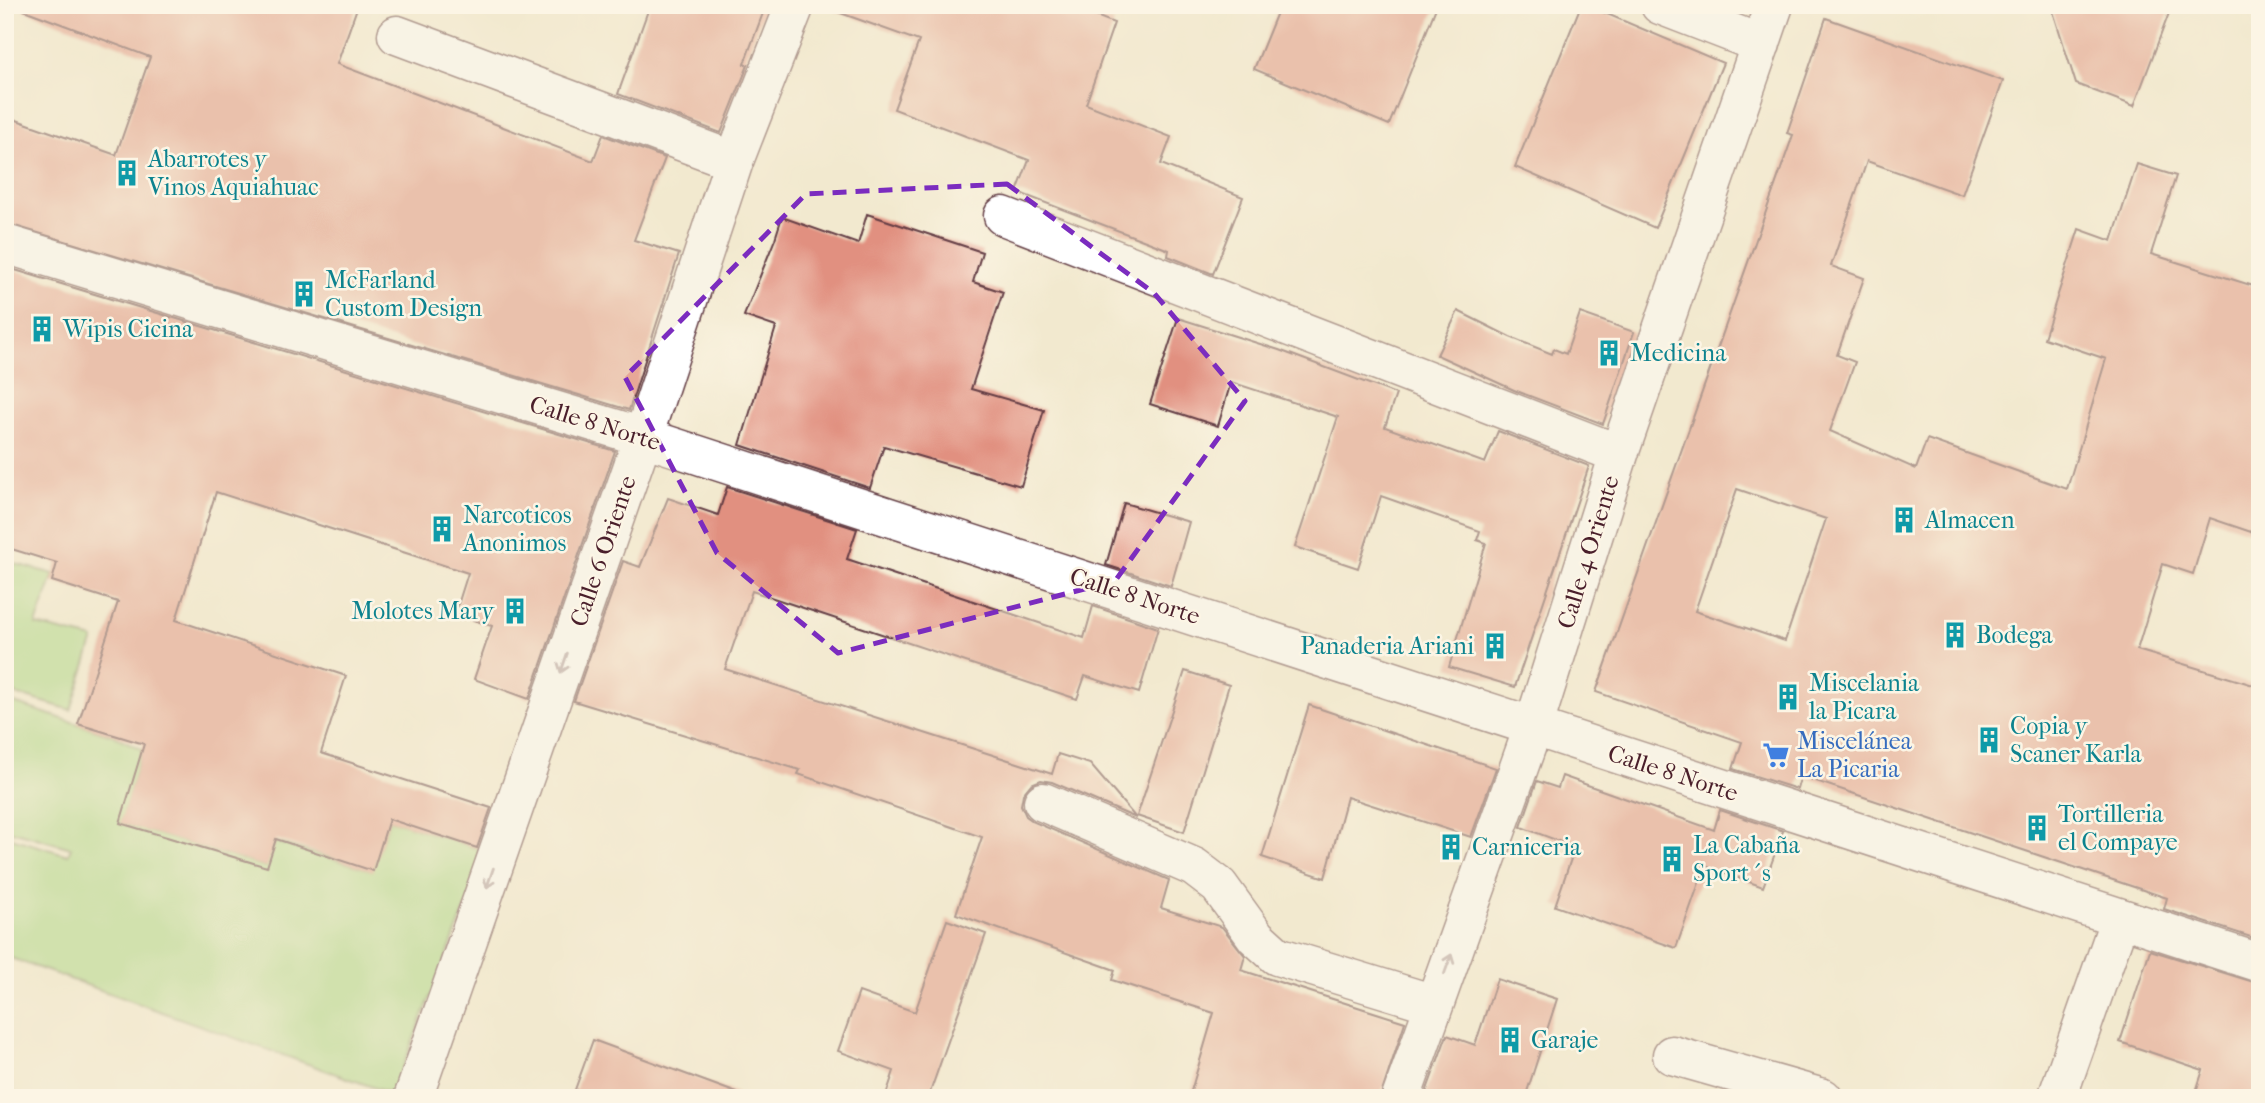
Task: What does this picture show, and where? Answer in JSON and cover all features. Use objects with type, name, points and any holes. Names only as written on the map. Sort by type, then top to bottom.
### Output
[{"type":"street","name":"Calle 6 Oriente","points":[[413,1098],[643,437],[734,161],[795,5]]},
{"type":"street","points":[[1660,5],[1761,44]]},
{"type":"street","name":"Calle 4 Oriente","points":[[1401,1098],[1533,728],[1619,454],[1774,5]]},
{"type":"street","points":[[397,36],[734,161]]},
{"type":"street","points":[[1003,216],[1619,454]]},
{"type":"street","name":"Calle 8 Norte","points":[[5,244],[643,437],[2260,963]]},
{"type":"street","points":[[1043,802],[1195,867],[1219,886],[1256,937],[1277,956],[1434,1004]]},
{"type":"street","points":[[2057,1098],[2120,918]]},
{"type":"street","points":[[1672,1055],[1823,1098]]},
{"type":"highlighted area","points":[[1007,184],[1154,293],[1245,401],[1115,581],[838,653],[717,553],[625,377],[806,194]]},
{"type":"green space","points":[[5,561],[54,574],[36,625],[94,639],[71,710],[5,691]]},
{"type":"green space","points":[[5,700],[112,735],[142,749],[121,823],[266,867],[275,842],[372,870],[389,819],[488,852],[392,1094],[5,956],[5,836],[68,855],[71,848],[5,829]]},
{"type":"building","points":[[25,5],[358,5],[337,64],[593,161],[603,135],[665,158],[634,240],[679,254],[629,410],[5,223],[5,116],[116,155],[150,57],[24,10]]},
{"type":"building","points":[[650,5],[766,5],[744,64],[748,65],[721,133],[618,94]]},
{"type":"building","points":[[836,5],[1068,5],[1114,23],[1086,104],[1171,137],[1161,164],[1243,197],[1213,274],[1168,256],[1169,250],[1017,192],[1029,160],[894,109],[919,41],[835,11]]},
{"type":"building","points":[[1280,5],[1437,5],[1389,125],[1254,69]]},
{"type":"building","points":[[1581,5],[1723,63],[1655,228],[1515,167]]},
{"type":"building","points":[[2051,5],[2172,5],[2134,106],[2076,84]]},
{"type":"building","points":[[1826,18],[2003,81],[1962,195],[1867,161],[1831,266],[1864,278],[1837,355],[1855,362],[1830,431],[1916,469],[1927,439],[2067,489],[2106,359],[2044,338],[2079,229],[2112,241],[2137,164],[2176,176],[2151,254],[2260,288],[2260,535],[2210,518],[2193,574],[2163,564],[2137,650],[2260,687],[2260,940],[2164,909],[2167,898],[1801,776],[1797,789],[1733,769],[1742,742],[1596,692],[1793,135],[1787,133]],"holes":[[[1737,489],[1826,519],[1785,641],[1695,611]]]},
{"type":"building","points":[[867,214],[982,252],[973,282],[1003,292],[971,389],[1044,410],[1021,486],[884,446],[870,488],[740,445],[776,327],[744,316],[782,217],[858,244]]},
{"type":"building","points":[[5,267],[615,451],[529,699],[474,679],[492,626],[455,614],[468,573],[216,492],[176,620],[346,676],[321,753],[491,808],[477,848],[389,819],[373,871],[276,839],[267,867],[120,823],[144,744],[78,724],[118,602],[52,581],[57,563],[5,547]]},
{"type":"building","points":[[1458,311],[1552,354],[1554,349],[1566,354],[1580,313],[1634,332],[1603,424],[1514,390],[1437,355]]},
{"type":"building","points":[[1178,318],[1279,350],[1396,394],[1385,427],[1485,463],[1498,431],[1589,466],[1515,687],[1449,667],[1486,543],[1477,540],[1480,531],[1381,496],[1358,568],[1295,547],[1338,417],[1231,382],[1218,426],[1150,404]]},
{"type":"building","points":[[727,487],[857,529],[847,559],[1084,638],[1093,606],[1158,628],[1139,693],[1085,676],[1077,699],[752,591],[725,669],[1052,774],[1058,754],[1090,764],[1136,818],[1052,782],[1041,780],[1031,784],[1023,794],[1021,805],[1026,816],[1034,822],[1169,880],[1161,908],[1222,927],[1245,956],[1241,970],[1405,1022],[1380,1098],[1189,1098],[1214,1013],[1112,980],[1115,970],[956,914],[982,837],[798,774],[800,770],[574,701],[623,561],[640,567],[668,498],[718,515]]},
{"type":"building","points":[[1124,503],[1189,522],[1171,586],[1106,565]]},
{"type":"building","points":[[1185,671],[1229,685],[1184,832],[1137,816]]},
{"type":"building","points":[[1309,705],[1496,768],[1471,837],[1347,797],[1325,878],[1262,857]]},
{"type":"building","name":"La Cabaña Sport´s","points":[[1562,776],[1714,830],[1720,810],[1783,831],[1763,887],[1705,866],[1676,948],[1555,906],[1575,847],[1521,827],[1537,781],[1558,788]]},
{"type":"building","points":[[947,920],[986,934],[928,1098],[885,1098],[894,1071],[838,1051],[859,992],[915,1012]]},
{"type":"building","points":[[2150,950],[2260,984],[2260,1098],[2194,1098],[2203,1070],[2120,1042]]},
{"type":"building","name":"Garaje","points":[[1497,979],[1557,999],[1525,1098],[1424,1098],[1447,1035],[1475,1045]]},
{"type":"building","points":[[593,1040],[737,1093],[736,1098],[572,1098]]},
{"type":"place","name":"Abarrotes y Vinos Aquiahuac","points":[[127,173]]},
{"type":"place","name":"McFarland Custom Design","points":[[304,294]]},
{"type":"place","name":"Wipis Cicina","points":[[42,329]]},
{"type":"place","name":"Medicina","points":[[1609,353]]},
{"type":"place","name":"Almacen","points":[[1904,520]]},
{"type":"place","name":"Narcoticos Anonimos","points":[[442,529]]},
{"type":"place","name":"Molotes Mary","points":[[515,611]]},
{"type":"place","name":"Bodega","points":[[1955,635]]},
{"type":"place","name":"Panaderia Ariani","points":[[1495,646]]},
{"type":"place","name":"Miscelania la Picara","points":[[1788,697]]},
{"type":"place","name":"Copia y Scaner Karla","points":[[1989,740]]},
{"type":"place","name":"Miscelánea La Picaria","points":[[1776,755]]},
{"type":"place","name":"Tortilleria el Compaye","points":[[2037,828]]},
{"type":"place","name":"Carniceria","points":[[1451,847]]},
{"type":"place","name":"La Cabaña Sport´s","points":[[1672,859]]},
{"type":"place","name":"Garaje","points":[[1510,1040]]}]
